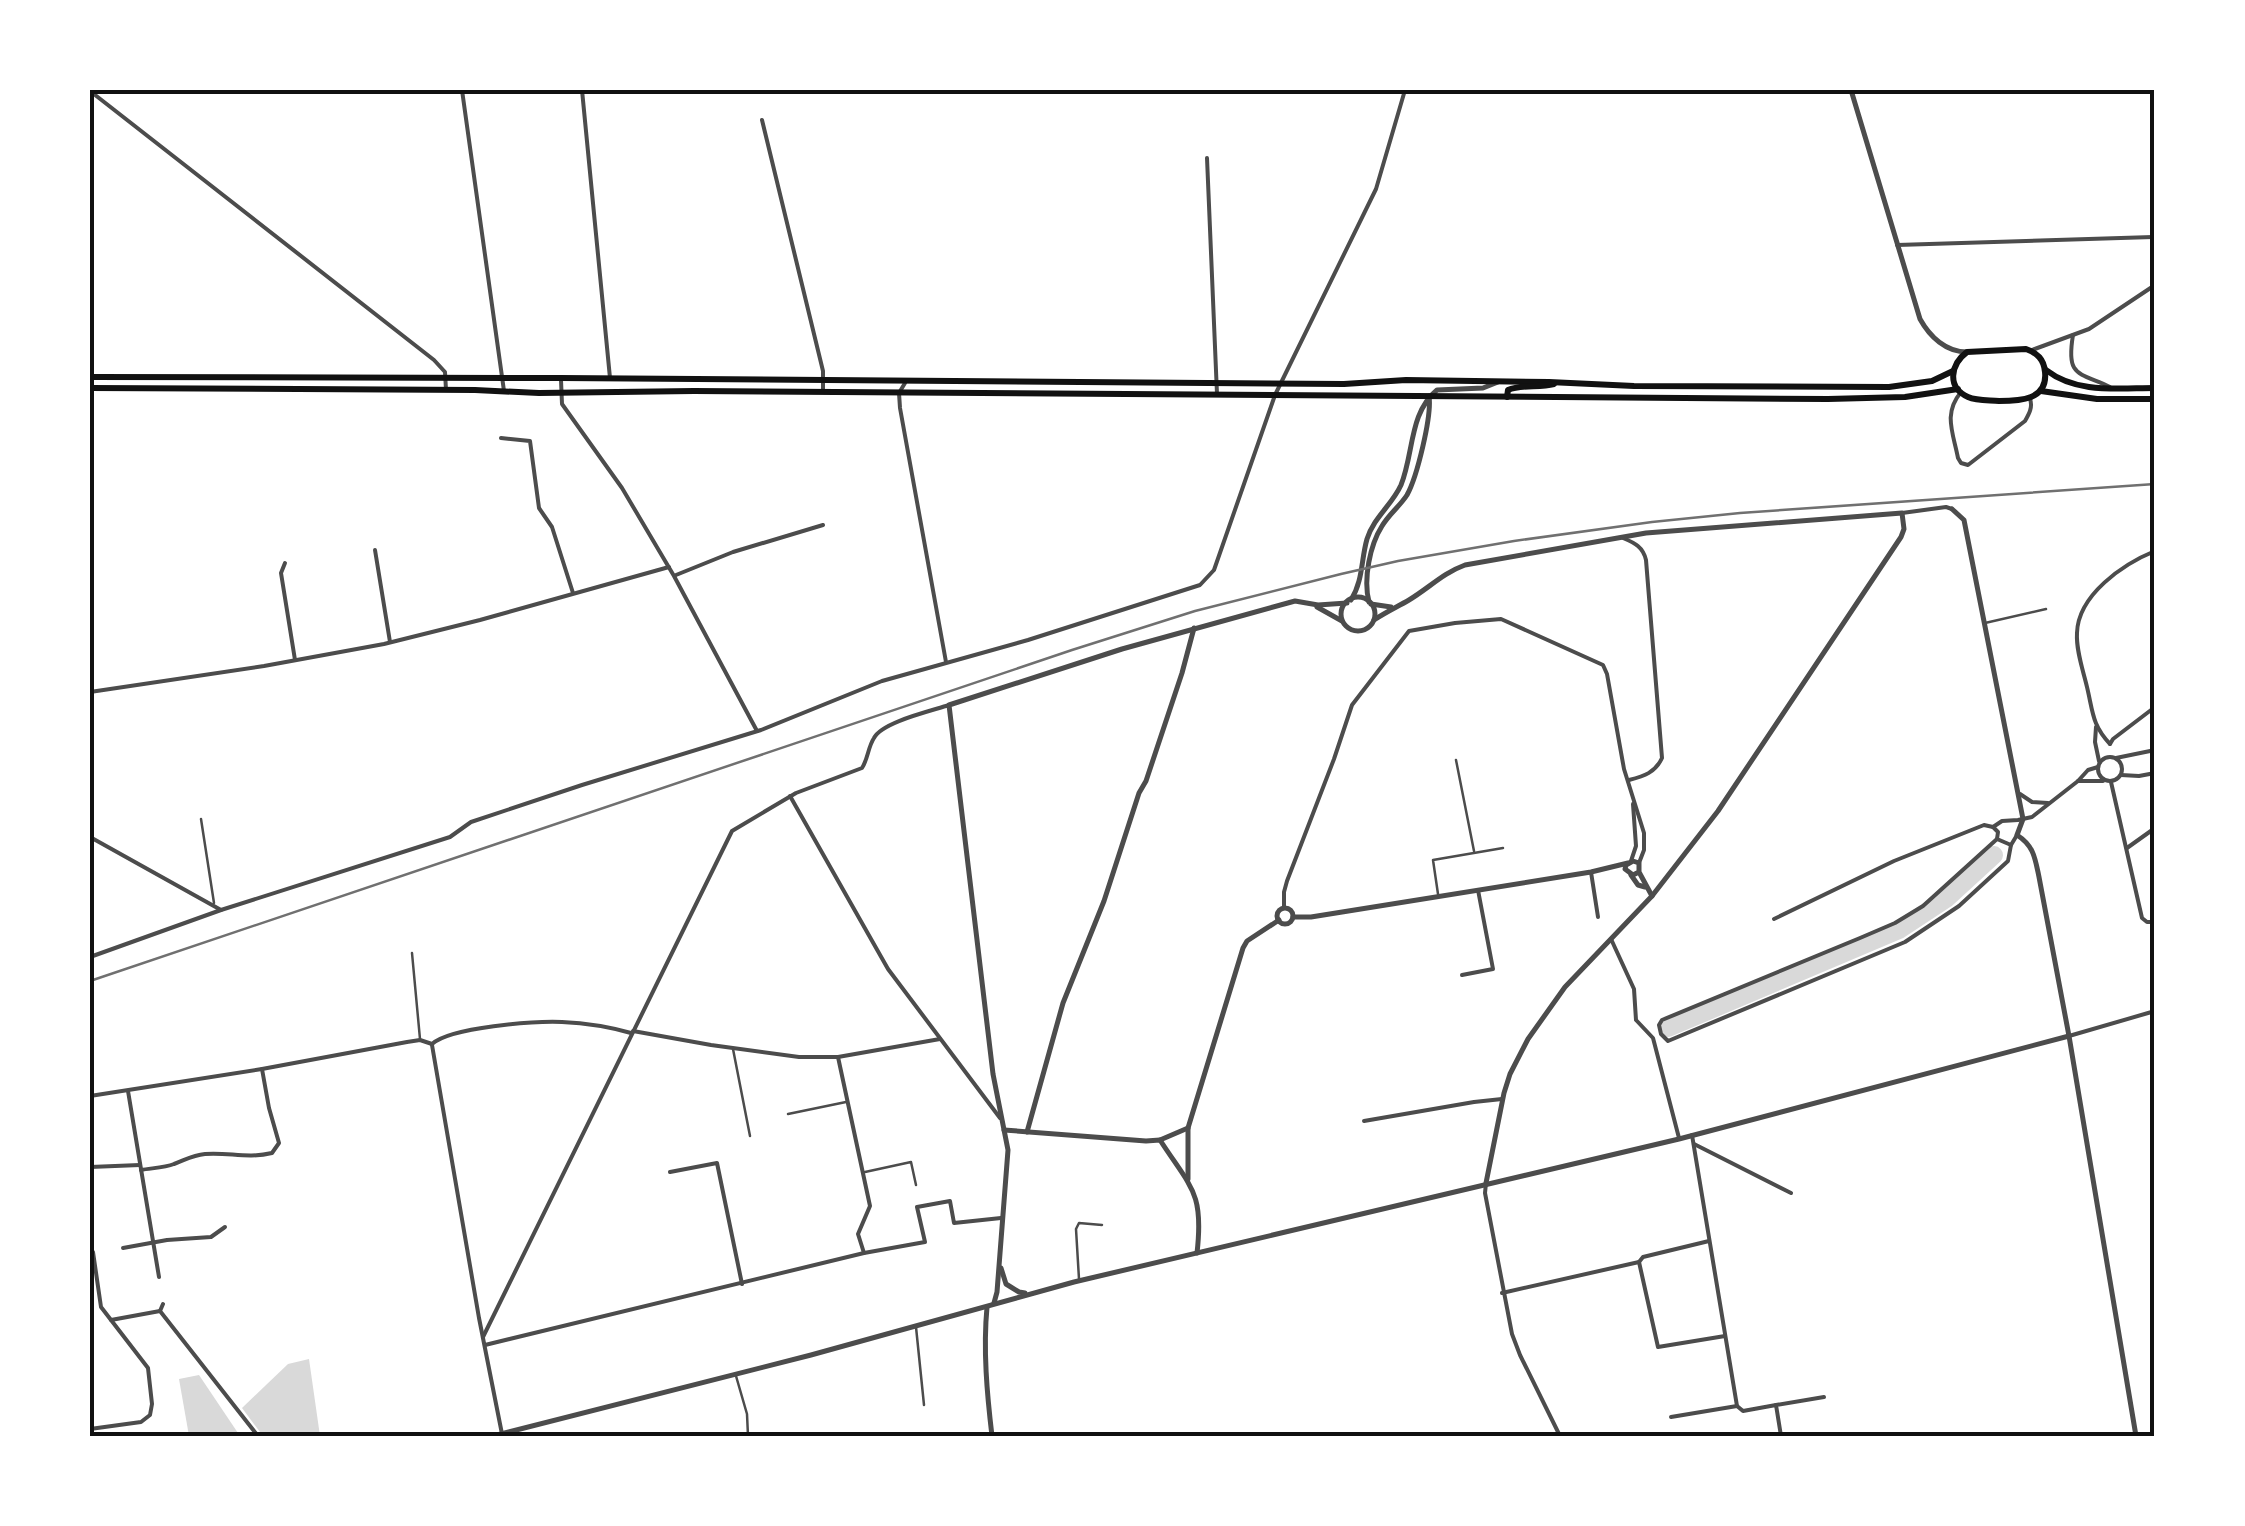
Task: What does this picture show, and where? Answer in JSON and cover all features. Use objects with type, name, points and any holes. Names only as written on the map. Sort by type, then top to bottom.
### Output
[{"type":"main road","points":[[90,377],[1344,384],[1413,380],[1889,387],[1932,381],[1974,350],[2028,350],[2072,384],[2155,388]]},
{"type":"main road","points":[[2040,392],[2044,366]]},
{"type":"main road","points":[[1954,368],[1959,390],[1968,397],[1984,400],[2030,398],[2040,392],[2155,399]]},
{"type":"main road","points":[[1413,380],[1430,396]]},
{"type":"main road","points":[[1507,397],[1512,388],[1560,383]]},
{"type":"main road","points":[[1660,398],[1661,386]]},
{"type":"main road","points":[[90,388],[1860,399],[1959,390]]},
{"type":"street","points":[[462,90],[504,391]]},
{"type":"street","points":[[582,90],[610,378]]},
{"type":"street","points":[[90,957],[221,910],[450,837],[471,822],[757,731],[882,682],[1200,585],[1214,570],[1274,395],[1376,189],[1405,90]]},
{"type":"street","points":[[1851,90],[1920,320],[1950,350],[1954,368]]},
{"type":"street","points":[[90,91],[434,360],[446,372],[446,390]]},
{"type":"street","points":[[762,120],[823,372],[823,392]]},
{"type":"street","points":[[1207,158],[1217,394]]},
{"type":"street","points":[[1897,245],[2154,237]]},
{"type":"street","points":[[2028,350],[2089,329],[2155,285]]},
{"type":"street","points":[[2073,335],[2070,358],[2075,369],[2082,376],[2112,388]]},
{"type":"street","points":[[2044,366],[2044,351],[2050,342]]},
{"type":"street","points":[[1950,350],[1967,352]]},
{"type":"street","points":[[561,378],[562,404],[622,488],[670,568],[757,731]]},
{"type":"street","points":[[908,380],[899,393],[946,662]]},
{"type":"street","points":[[1344,622],[1342,612],[1360,582],[1369,533],[1400,486],[1421,407],[1441,388],[1480,388],[1500,381]]},
{"type":"street","points":[[1204,394],[1216,382]]},
{"type":"street","points":[[1959,390],[1950,414],[1958,458],[1968,466],[2024,422],[2030,414],[2030,398]]},
{"type":"street","points":[[1374,620],[1366,586],[1375,538],[1406,496],[1414,476],[1430,396]]},
{"type":"street","points":[[501,438],[530,441],[539,508],[552,527],[574,594]]},
{"type":"street","points":[[1310,603],[1359,631],[1450,570],[1464,565],[1646,533],[1952,509],[1964,520],[2018,793],[2022,819],[2008,861],[1959,906],[1905,942],[1668,1041],[1661,1034],[1662,1020],[1909,915],[1998,839],[1998,832],[1984,825],[1774,919]]},
{"type":"street","points":[[1557,1435],[1512,1334],[1485,1194],[1510,1074],[1528,1039],[1565,987],[1652,896],[1718,812],[1901,537],[1902,513]]},
{"type":"street","points":[[674,576],[733,552],[824,525]]},
{"type":"street","points":[[1635,543],[1646,533]]},
{"type":"street","points":[[1622,538],[1635,543],[1646,560],[1662,758],[1650,774],[1627,781]]},
{"type":"street","points":[[375,550],[390,642]]},
{"type":"street","points":[[2104,781],[2099,777],[2096,726],[2077,643],[2079,618],[2092,596],[2118,572],[2155,551]]},
{"type":"street","points":[[285,563],[281,573],[294,660]]},
{"type":"street","points":[[90,692],[390,642],[670,568]]},
{"type":"street","points":[[484,1336],[732,831],[790,796],[862,768],[873,738],[884,728],[949,705],[1194,628],[1295,601],[1334,605],[1362,598],[1391,608]]},
{"type":"street","points":[[1284,908],[1287,881],[1352,705],[1409,631],[1498,618],[1603,664],[1627,781],[1644,833],[1644,854],[1625,869],[1644,880],[1652,896]]},
{"type":"street","points":[[1027,1132],[1064,1003],[1146,780],[1194,628]]},
{"type":"street","points":[[949,705],[993,1074],[1008,1150],[1000,1260],[985,1324],[992,1436]]},
{"type":"street","points":[[2110,744],[2155,707]]},
{"type":"street","points":[[2096,726],[2110,744],[2112,757],[2122,767],[2121,775]]},
{"type":"street","points":[[1992,827],[2002,821],[2032,816],[2088,770],[2112,757],[2155,750]]},
{"type":"street","points":[[2078,781],[2112,782],[2121,775],[2155,773]]},
{"type":"street","points":[[2112,782],[2142,918],[2155,922]]},
{"type":"street","points":[[2018,793],[2032,802],[2048,803]]},
{"type":"street","points":[[790,796],[888,969],[1001,1119]]},
{"type":"street","points":[[2127,848],[2155,828]]},
{"type":"street","points":[[2017,835],[2034,852],[2136,1436]]},
{"type":"street","points":[[90,837],[221,910]]},
{"type":"street","points":[[1998,839],[2010,846]]},
{"type":"street","points":[[1633,862],[1633,873]]},
{"type":"street","points":[[1279,920],[1286,924],[1293,918],[1591,872],[1633,862]]},
{"type":"street","points":[[1599,869],[1633,873]]},
{"type":"street","points":[[1591,872],[1598,916]]},
{"type":"street","points":[[1462,975],[1493,970],[1478,890]]},
{"type":"street","points":[[1284,908],[1290,910],[1293,918]]},
{"type":"street","points":[[1279,920],[1278,913],[1284,908]]},
{"type":"street","points":[[1188,1179],[1188,1128],[1243,948],[1279,920]]},
{"type":"street","points":[[1611,939],[1634,989],[1636,1020],[1653,1038],[1659,1053],[1679,1139]]},
{"type":"street","points":[[432,1044],[484,1336],[496,1435],[1079,1281],[1679,1139],[2155,1011]]},
{"type":"street","points":[[432,1044],[440,1036],[486,1028],[562,1022],[798,1056],[838,1057],[940,1039]]},
{"type":"street","points":[[90,1096],[420,1040],[432,1044]]},
{"type":"street","points":[[838,1057],[870,1206],[858,1234],[864,1253]]},
{"type":"street","points":[[90,1167],[172,1165],[202,1154],[255,1157],[272,1153],[279,1142],[262,1069]]},
{"type":"street","points":[[128,1090],[159,1277]]},
{"type":"street","points":[[1364,1121],[1502,1100]]},
{"type":"street","points":[[1004,1130],[1146,1141],[1160,1140],[1188,1128]]},
{"type":"street","points":[[1692,1135],[1737,1406],[1743,1411],[1824,1396]]},
{"type":"street","points":[[1160,1140],[1188,1179],[1198,1204],[1198,1253]]},
{"type":"street","points":[[1694,1144],[1790,1193]]},
{"type":"street","points":[[670,1172],[717,1163],[742,1284]]},
{"type":"street","points":[[485,1346],[864,1253],[925,1242],[917,1207],[950,1201],[954,1223],[1002,1218]]},
{"type":"street","points":[[123,1248],[211,1237],[225,1227]]},
{"type":"street","points":[[1502,1292],[1639,1262],[1709,1242]]},
{"type":"street","points":[[90,1429],[141,1422],[152,1412],[148,1368],[101,1307],[91,1252],[104,1250]]},
{"type":"street","points":[[1000,1260],[1006,1284],[1030,1294]]},
{"type":"street","points":[[1639,1262],[1658,1347],[1726,1336]]},
{"type":"street","points":[[160,1311],[163,1304]]},
{"type":"street","points":[[112,1320],[160,1311]]},
{"type":"street","points":[[160,1311],[258,1436]]},
{"type":"street","points":[[1776,1405],[1782,1436]]},
{"type":"street","points":[[1671,1417],[1737,1406]]},
{"type":"lane","points":[[1984,623],[2046,609]]},
{"type":"lane","points":[[1456,760],[1474,853]]},
{"type":"lane","points":[[201,819],[214,904]]},
{"type":"lane","points":[[1439,896],[1434,860],[1502,848]]},
{"type":"lane","points":[[412,952],[420,1040]]},
{"type":"lane","points":[[732,1048],[750,1136]]},
{"type":"lane","points":[[788,1114],[848,1101]]},
{"type":"lane","points":[[863,1172],[911,1162],[916,1186]]},
{"type":"lane","points":[[1079,1281],[1076,1229],[1080,1223],[1102,1226]]},
{"type":"lane","points":[[916,1326],[924,1406]]},
{"type":"lane","points":[[736,1374],[748,1436]]},
{"type":"shaded area","points":[[309,1359],[320,1436],[263,1436],[242,1408],[288,1364]]},
{"type":"shaded area","points":[[199,1375],[240,1436],[189,1436],[179,1379]]},
{"type":"waterway","points":[[1668,1028],[1899,930],[1946,899],[1994,855]]},
{"type":"railway","points":[[90,981],[1072,650],[1195,611],[1341,574],[1514,541],[1652,522],[2155,484]]}]
